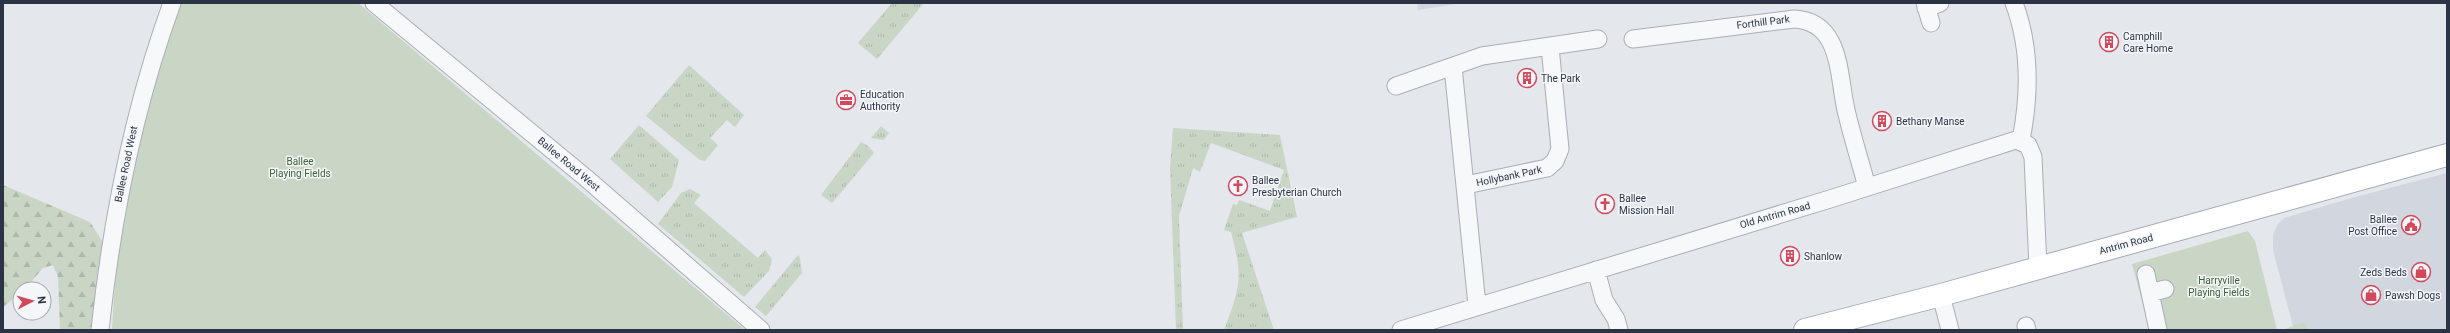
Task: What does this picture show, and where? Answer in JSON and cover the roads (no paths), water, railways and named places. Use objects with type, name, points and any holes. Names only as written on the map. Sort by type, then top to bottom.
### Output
[{"type":"main road","name":"Antrim Road","points":[[1805,330],[1941,295],[2447,155]]},
{"type":"street","name":"Ballee Road West","points":[[100,330],[108,253],[127,151],[147,76],[172,3]]},
{"type":"street","points":[[2014,3],[2025,41],[2028,73],[2028,96],[2021,140],[2028,145],[2033,157],[2038,268]]},
{"type":"street","name":"Ballee Road West","points":[[378,4],[586,178],[761,330]]},
{"type":"street","name":"Forthill Park","points":[[1633,38],[1794,19],[1812,23],[1825,34],[1837,56],[1846,110],[1867,187]]},
{"type":"street","points":[[1396,86],[1482,56],[1598,39]]},
{"type":"street","name":"Hollybank Park","points":[[1466,185],[1543,169],[1555,161],[1560,149],[1550,47]]},
{"type":"street","name":"Hollybank Park","points":[[1452,67],[1466,185],[1477,305]]},
{"type":"street","name":"Old Antrim Road","points":[[1401,330],[1477,305],[1867,187],[2011,141],[2021,140]]},
{"type":"street","points":[[1596,270],[1604,300],[1616,319],[1619,330]]},
{"type":"street","points":[[2146,274],[2158,291],[2158,330]]},
{"type":"street","points":[[1941,295],[1950,330]]},
{"type":"place","name":"Camphill Care Home","points":[[2109,42]]},
{"type":"place","name":"The Park","points":[[1527,78]]},
{"type":"place","name":"Education Authority","points":[[846,100]]},
{"type":"place","name":"Bethany Manse","points":[[1882,121]]},
{"type":"place","name":"Ballee Presbyterian Church","points":[[1238,186]]},
{"type":"place","name":"Ballee Mission Hall","points":[[1605,204]]},
{"type":"place","name":"Ballee Post Office","points":[[2411,225]]},
{"type":"place","name":"Shanlow","points":[[1790,256]]},
{"type":"place","name":"Zeds Beds","points":[[2421,272]]},
{"type":"place","name":"Pawsh Dogs","points":[[2371,295]]},
{"type":"park label","name":"Ballee Playing Fields","points":[[300,166]]},
{"type":"park label","name":"Harryville Playing Fields","points":[[2219,286]]}]
